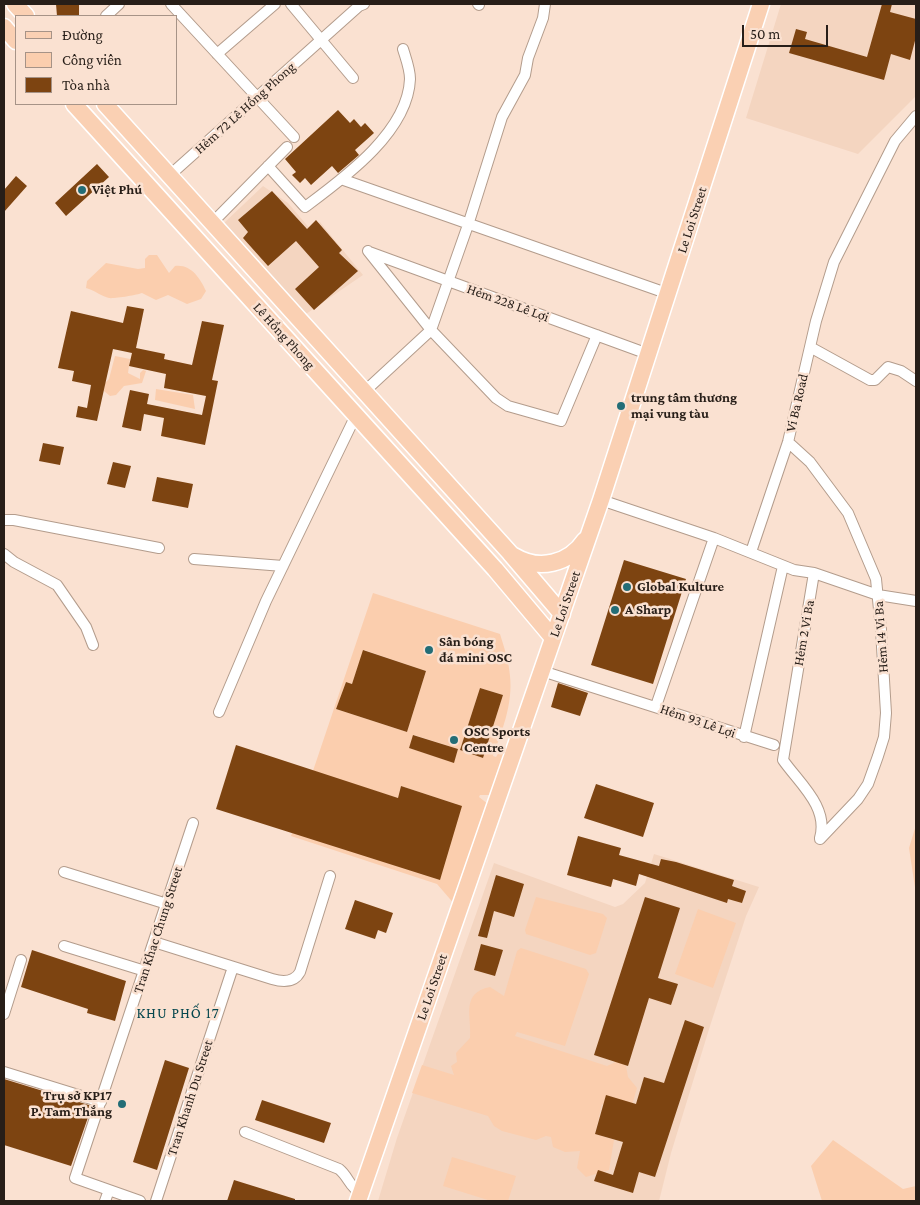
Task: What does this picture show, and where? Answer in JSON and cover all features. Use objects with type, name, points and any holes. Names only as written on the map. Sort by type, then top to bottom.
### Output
[{"type":"main road","points":[[14,4],[25,15]]},
{"type":"main road","name":"Le Loi Street","points":[[360,1197],[601,500],[761,4]]},
{"type":"main road","points":[[4,27],[15,40]]},
{"type":"main road","name":"Lê Hồng Phong","points":[[75,105],[511,588],[553,638]]},
{"type":"main road","name":"Lê Hồng Phong","points":[[106,105],[365,391],[562,614]]},
{"type":"main road","points":[[188,230],[208,218]]},
{"type":"main road","points":[[352,411],[365,391]]},
{"type":"main road","points":[[510,553],[520,559],[535,563],[558,562],[578,548],[590,531]]},
{"type":"main road","points":[[511,588],[529,575]]},
{"type":"street","points":[[107,15],[119,4]]},
{"type":"street","points":[[171,4],[294,137]]},
{"type":"street","points":[[217,54],[275,4]]},
{"type":"street","points":[[291,4],[353,78]]},
{"type":"street","name":"Hẻm 72 Lê Hồng Phong","points":[[170,175],[360,4]]},
{"type":"street","points":[[365,391],[431,330],[468,225],[502,117],[525,75],[528,58],[543,18],[545,4]]},
{"type":"street","points":[[268,166],[306,207],[370,154],[389,132],[402,107],[410,76],[403,49]]},
{"type":"street","name":"Vi Ba Road","points":[[751,552],[788,442],[810,347],[834,262],[895,141],[916,116]]},
{"type":"street","points":[[208,218],[287,147]]},
{"type":"street","points":[[341,179],[669,294]]},
{"type":"street","name":"Hẻm 228 Lê Lợi","points":[[431,330],[368,251],[648,354]]},
{"type":"street","points":[[431,330],[496,398],[508,406],[561,420],[597,336]]},
{"type":"street","points":[[810,347],[870,380],[875,380],[888,366],[916,380]]},
{"type":"street","points":[[219,712],[352,411]]},
{"type":"street","name":"Hẻm 14 Vi Ba","points":[[788,442],[810,462],[848,513],[876,579],[878,595],[886,713],[884,737],[868,784],[858,800],[820,839]]},
{"type":"street","points":[[601,500],[714,538],[783,566],[814,573],[878,595],[916,601]]},
{"type":"street","points":[[4,520],[14,520],[159,548]]},
{"type":"street","points":[[656,706],[714,538]]},
{"type":"street","points":[[4,554],[14,562],[57,584],[86,627],[94,644]]},
{"type":"street","points":[[194,559],[283,566]]},
{"type":"street","name":"Hẻm 93 Lê Lợi","points":[[542,671],[656,706],[744,737],[783,566]]},
{"type":"street","name":"Hẻm 2 Vi Ba","points":[[814,573],[783,760],[816,802],[823,829],[820,839]]},
{"type":"street","points":[[744,737],[774,745]]},
{"type":"street","name":"Tran Khac Chung Street","points":[[109,1190],[75,1178],[193,823]]},
{"type":"street","points":[[64,872],[167,904]]},
{"type":"street","points":[[154,942],[280,981],[297,977],[330,876]]},
{"type":"street","points":[[64,946],[145,971]]},
{"type":"street","points":[[4,1014],[21,960]]},
{"type":"street","name":"Tran Khanh Du Street","points":[[156,1201],[233,967]]},
{"type":"street","points":[[4,1072],[101,1102]]},
{"type":"street","points":[[245,1132],[339,1169],[345,1174],[360,1197]]},
{"type":"street","points":[[105,1201],[109,1190],[140,1201]]},
{"type":"shaded area","points":[[781,4],[916,4],[916,96],[858,154],[746,118]]},
{"type":"shaded area","points":[[263,186],[288,203],[311,230],[320,222],[363,275],[306,314],[224,223]]},
{"type":"shaded area","points":[[654,854],[759,887],[746,916],[710,1026],[671,1153],[659,1201],[378,1201],[397,1138],[494,863],[615,907],[623,904],[645,883]]},
{"type":"green space","points":[[149,255],[157,255],[169,273],[175,266],[181,266],[194,273],[206,291],[201,299],[187,304],[168,295],[156,300],[142,293],[109,298],[86,288],[87,281],[106,263],[138,269],[145,268],[145,259]]},
{"type":"green space","points":[[115,356],[130,359],[128,373],[140,379],[140,373],[143,370],[146,371],[142,383],[124,386],[116,395],[110,396],[104,391],[105,383],[109,379]]},
{"type":"green space","points":[[156,389],[193,395],[195,409],[155,400]]},
{"type":"green space","points":[[373,593],[500,634],[509,665],[510,697],[506,717],[493,756],[496,757],[500,750],[506,753],[491,795],[480,795],[479,797],[497,811],[495,824],[492,837],[482,860],[456,906],[437,884],[291,836]],"holes":[[[364,650],[426,671],[407,732],[336,709],[346,682],[352,684]],[[480,688],[503,695],[483,758],[460,750]],[[414,735],[458,749],[454,762],[409,748]],[[314,772],[398,798],[401,786],[456,804],[294,833]]]},
{"type":"green space","points":[[916,825],[916,894],[909,848]]},
{"type":"green space","points":[[536,897],[603,914],[607,918],[596,953],[590,955],[526,934],[525,930]]},
{"type":"green space","points":[[698,909],[736,923],[713,988],[675,974]]},
{"type":"green space","points":[[521,948],[586,969],[589,974],[565,1046],[517,1032],[515,1036],[607,1066],[618,1061],[626,1066],[628,1077],[637,1088],[632,1105],[608,1109],[602,1104],[595,1134],[614,1140],[609,1170],[586,1177],[577,1168],[580,1151],[565,1152],[553,1147],[551,1137],[546,1136],[536,1140],[502,1131],[494,1126],[488,1116],[412,1093],[422,1065],[454,1075],[451,1066],[457,1062],[456,1053],[470,1038],[469,1014],[471,1000],[481,990],[490,987],[504,996],[517,951]]},
{"type":"green space","points":[[833,1140],[903,1189],[916,1186],[916,1201],[822,1201],[811,1166]]},
{"type":"green space","points":[[452,1157],[516,1176],[508,1201],[491,1201],[443,1186]]},
{"type":"building","points":[[56,4],[79,4],[79,15],[57,15]]},
{"type":"building","points":[[882,4],[892,4],[890,12],[916,19],[916,37],[910,60],[891,54],[884,80],[789,53],[796,29],[807,32],[805,39],[867,57]]},
{"type":"building","points":[[338,110],[350,123],[354,119],[361,127],[365,123],[374,133],[355,150],[359,155],[338,173],[332,166],[311,185],[305,178],[300,183],[292,175],[296,172],[285,159]]},
{"type":"building","name":"Việt Phú","points":[[97,164],[109,177],[66,216],[55,203]]},
{"type":"building","points":[[16,176],[27,186],[4,212],[4,190]]},
{"type":"building","points":[[272,191],[307,229],[316,220],[342,250],[339,253],[358,271],[314,310],[295,289],[319,267],[296,241],[268,266],[243,238],[248,232],[238,220]]},
{"type":"building","points":[[127,306],[144,309],[136,348],[165,354],[164,359],[192,365],[202,321],[224,325],[212,380],[218,381],[205,445],[161,436],[164,418],[144,414],[141,431],[122,427],[130,390],[149,394],[147,404],[202,415],[206,396],[164,388],[166,374],[129,366],[132,353],[113,349],[97,421],[76,417],[78,406],[87,408],[91,385],[72,381],[74,371],[58,368],[71,311],[123,323]]},
{"type":"building","points":[[43,443],[64,447],[60,465],[39,461]]},
{"type":"building","points":[[113,462],[131,466],[125,488],[107,484]]},
{"type":"building","points":[[157,477],[193,484],[188,508],[152,501]]},
{"type":"building","points":[[624,560],[686,579],[653,684],[591,665]]},
{"type":"building","points":[[363,650],[426,671],[407,732],[336,709],[346,682],[352,684]]},
{"type":"building","points":[[558,683],[588,693],[580,716],[551,707]]},
{"type":"building","points":[[480,688],[503,695],[483,758],[460,750]]},
{"type":"building","points":[[413,735],[458,749],[454,763],[409,748]]},
{"type":"building","points":[[236,745],[398,798],[401,786],[462,806],[440,880],[216,809]]},
{"type":"building","points":[[596,784],[654,803],[643,837],[584,818]]},
{"type":"building","points":[[578,836],[621,848],[619,855],[659,866],[661,859],[676,862],[734,880],[732,886],[746,891],[742,903],[728,899],[727,903],[639,874],[636,886],[613,879],[611,887],[567,875]]},
{"type":"building","points":[[496,875],[524,884],[514,917],[494,911],[487,938],[478,936]]},
{"type":"building","points":[[645,897],[680,908],[658,978],[678,984],[671,1005],[649,998],[628,1066],[594,1055]]},
{"type":"building","points":[[355,900],[393,913],[386,933],[378,930],[375,939],[345,929]]},
{"type":"building","points":[[481,944],[503,950],[495,976],[474,970]]},
{"type":"building","points":[[32,950],[126,981],[115,1021],[87,1013],[88,1009],[21,987]]},
{"type":"building","points":[[685,1020],[704,1027],[655,1177],[639,1172],[633,1193],[594,1181],[598,1170],[613,1175],[623,1142],[595,1134],[606,1095],[636,1104],[644,1077],[664,1083]]},
{"type":"building","points":[[165,1060],[189,1068],[157,1170],[133,1162]]},
{"type":"building","points":[[4,1079],[92,1106],[71,1166],[4,1145]]},
{"type":"building","points":[[262,1100],[331,1123],[324,1143],[255,1120]]},
{"type":"building","points":[[234,1180],[295,1199],[295,1201],[227,1201]]},
{"type":"place","name":"Việt Phú","points":[[82,190]]},
{"type":"place","name":"trung tâm thương mại vung tàu","points":[[621,406]]},
{"type":"place","name":"Global Kulture","points":[[627,587]]},
{"type":"place","name":"A Sharp","points":[[615,610]]},
{"type":"place","name":"Sân bóng đá mini OSC","points":[[429,650]]},
{"type":"place","name":"OSC Sports Centre","points":[[454,740]]},
{"type":"place","name":"Trụ sở KP17 P. Tam Thắng","points":[[122,1104]]},
{"type":"district","name":"KHU PHỐ 17","points":[[178,1013]]}]
